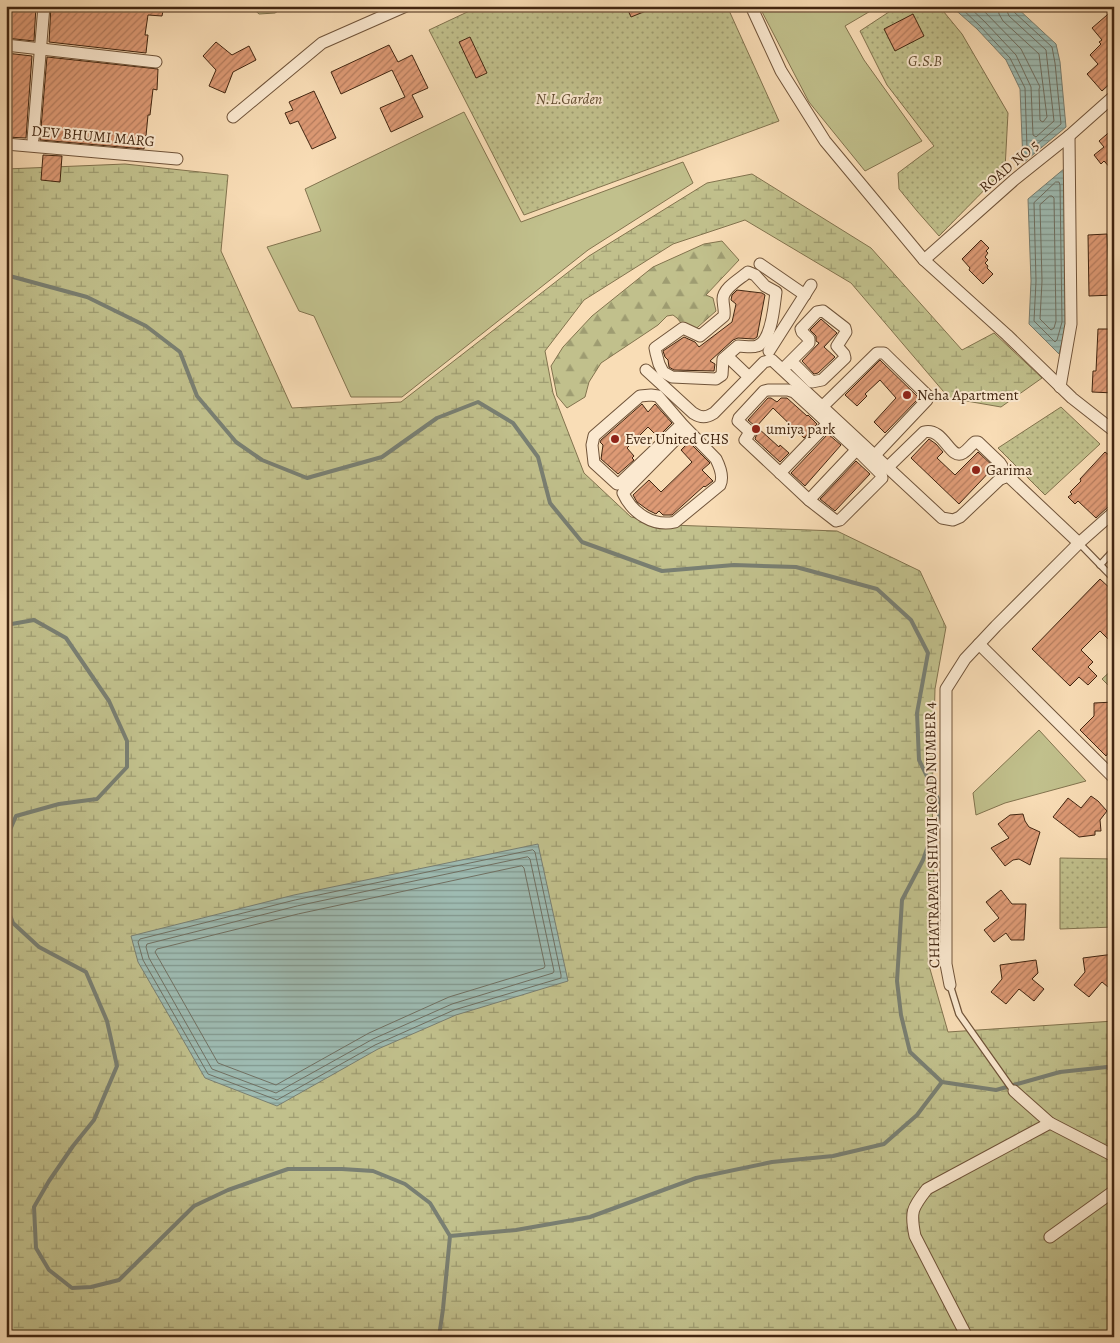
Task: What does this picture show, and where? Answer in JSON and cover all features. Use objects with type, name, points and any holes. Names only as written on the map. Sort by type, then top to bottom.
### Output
[{"type":"street","points":[[33,139],[44,6]]},
{"type":"street","points":[[233,117],[322,43],[406,6]]},
{"type":"street","points":[[751,6],[781,71],[826,141],[924,260],[1072,398],[1114,431]]},
{"type":"street","points":[[6,45],[156,62]]},
{"type":"street","name":"ROAD NO 5","points":[[924,260],[1014,180],[1069,136],[1114,96]]},
{"type":"street","points":[[1060,387],[1071,324],[1069,136]]},
{"type":"street","name":"DEV BHUMI MARG","points":[[6,144],[177,158]]},
{"type":"street","points":[[646,370],[699,417],[708,417],[714,413],[764,362],[808,290],[760,264]]},
{"type":"street","points":[[769,351],[776,292],[765,286],[755,275],[748,272],[725,291],[723,298],[724,316],[700,336],[683,328],[656,348],[659,364],[663,372],[672,377],[716,379],[722,375],[723,359],[738,346],[757,346],[769,351],[787,365],[812,382],[822,380],[844,358],[844,354],[837,346],[846,332],[845,328],[824,310],[817,312],[801,329],[809,339],[809,343],[787,365]]},
{"type":"street","points":[[823,406],[876,353],[884,353],[928,396],[927,400],[876,456]]},
{"type":"street","points":[[727,356],[749,377]]},
{"type":"street","points":[[787,365],[823,406],[831,420]]},
{"type":"street","points":[[782,390],[794,392],[831,420],[859,446],[881,474],[882,478],[844,518],[836,522],[746,443],[744,440],[750,432],[738,420],[764,391],[782,390]]},
{"type":"street","points":[[684,427],[617,484],[594,463],[592,446],[594,436],[640,396],[658,396],[684,427],[716,459],[719,464],[722,480],[720,485],[675,522],[669,524],[649,520],[635,510],[623,493],[684,427],[696,415]]},
{"type":"street","points":[[780,473],[831,420]]},
{"type":"street","points":[[888,467],[924,432],[930,431],[936,433],[952,451],[959,454],[975,442],[978,442],[1000,463],[1003,478]]},
{"type":"street","points":[[859,446],[876,456],[942,518],[953,520],[960,517],[1000,480],[1008,476],[1079,544]]},
{"type":"street","points":[[809,500],[859,446]]},
{"type":"street","name":"CHHATRAPATI SHIVAJI ROAD NUMBER 4","points":[[950,985],[946,964],[946,689],[965,659],[979,644],[1079,544],[1114,512]]},
{"type":"street","points":[[979,644],[1114,778]]},
{"type":"street","points":[[1014,1091],[1050,1123],[1114,1156]]},
{"type":"street","points":[[967,1337],[915,1236],[912,1220],[915,1204],[927,1189],[1050,1123]]},
{"type":"street","points":[[1050,1237],[1114,1191]]},
{"type":"lane","points":[[1079,544],[1114,578]]},
{"type":"lane","points":[[1100,565],[1114,550]]},
{"type":"lane","points":[[950,985],[959,1014],[1014,1091]]},
{"type":"green space","points":[[250,6],[286,6],[275,13],[259,14]]},
{"type":"green space","name":"N.L.Garden","points":[[480,6],[727,6],[779,121],[524,215],[429,30]]},
{"type":"green space","points":[[759,6],[879,6],[845,26],[864,60],[922,141],[865,171],[809,102]]},
{"type":"green space","name":"G.S.B","points":[[898,6],[939,6],[962,34],[1008,113],[1005,169],[939,236],[899,189],[898,173],[934,146],[887,85],[860,31]]},
{"type":"green space","points":[[464,112],[521,222],[683,162],[693,183],[588,250],[402,397],[351,397],[314,316],[299,311],[267,247],[321,231],[305,189]]},
{"type":"green space","points":[[125,164],[228,175],[221,251],[292,408],[401,402],[589,256],[707,183],[752,174],[871,248],[962,350],[994,333],[1042,378],[1001,407],[949,398],[851,283],[745,220],[673,244],[584,300],[545,351],[553,393],[584,473],[631,517],[670,525],[837,531],[920,571],[946,627],[935,689],[932,799],[934,881],[928,962],[948,1032],[1114,1021],[1114,1337],[6,1337],[6,169]]},
{"type":"green space","points":[[722,241],[739,260],[706,295],[713,298],[716,311],[690,334],[677,318],[673,315],[667,316],[658,325],[601,363],[589,382],[585,397],[567,408],[557,396],[551,366],[563,347],[592,316],[653,267],[704,244]]},
{"type":"green space","points":[[1061,407],[1100,444],[1045,495],[998,448]]},
{"type":"green space","points":[[1114,668],[1114,691],[1102,679]]},
{"type":"green space","points":[[1039,730],[1086,781],[1005,803],[976,815],[973,793]]},
{"type":"green space","points":[[1060,858],[1114,859],[1114,927],[1060,929]]},
{"type":"water","points":[[951,6],[1015,6],[1056,44],[1060,62],[1066,127],[1023,163],[1020,89],[1006,60],[977,29]]},
{"type":"water","points":[[1065,168],[1067,323],[1059,354],[1029,324],[1031,281],[1028,199]]},
{"type":"water","points":[[538,844],[568,981],[456,1015],[378,1049],[277,1106],[205,1078],[138,962],[131,936],[294,895]]},
{"type":"building","points":[[6,6],[36,6],[34,41],[6,38]]},
{"type":"building","points":[[51,6],[164,6],[162,16],[148,15],[145,35],[148,35],[146,53],[49,42]]},
{"type":"building","points":[[626,6],[656,6],[656,7],[631,17]]},
{"type":"building","points":[[1114,9],[1114,80],[1102,91],[1087,74],[1098,64],[1090,55],[1101,44],[1099,42],[1102,40],[1092,28]]},
{"type":"building","points":[[913,14],[924,36],[895,51],[884,29]]},
{"type":"building","points":[[470,37],[487,73],[476,78],[459,42]]},
{"type":"building","points":[[216,42],[232,55],[249,46],[256,60],[233,72],[225,93],[209,86],[216,70],[203,56]]},
{"type":"building","points":[[389,45],[398,62],[412,55],[428,88],[412,95],[423,117],[391,132],[380,108],[405,97],[392,70],[341,94],[331,72]]},
{"type":"building","points":[[6,53],[32,56],[26,138],[6,137]]},
{"type":"building","points":[[47,57],[158,69],[157,90],[153,89],[144,149],[40,140]]},
{"type":"building","points":[[314,91],[336,138],[312,149],[298,121],[290,124],[285,113],[293,110],[289,102]]},
{"type":"building","points":[[1114,128],[1114,172],[1104,161],[1101,164],[1094,155],[1104,147],[1099,141]]},
{"type":"building","points":[[43,155],[62,156],[60,182],[41,180]]},
{"type":"building","points":[[1107,234],[1109,278],[1113,278],[1114,295],[1089,296],[1088,235]]},
{"type":"building","points":[[981,240],[989,248],[986,251],[988,253],[985,257],[988,260],[985,263],[993,274],[983,284],[969,270],[970,268],[962,259]]},
{"type":"building","points":[[737,290],[765,295],[757,337],[754,339],[738,338],[733,340],[710,361],[715,364],[714,371],[674,370],[669,367],[668,360],[663,351],[684,337],[695,342],[699,347],[732,322],[736,304],[731,300],[732,295]]},
{"type":"building","points":[[821,319],[837,333],[824,347],[835,357],[818,373],[814,374],[802,361],[819,343],[816,341],[816,336],[810,330]]},
{"type":"building","points":[[1098,329],[1114,329],[1114,393],[1092,392],[1093,371],[1096,371]]},
{"type":"building","name":"Neha Apartment","points":[[880,360],[919,398],[885,433],[874,422],[896,398],[880,380],[865,394],[867,396],[857,406],[845,395]]},
{"type":"building","points":[[768,398],[777,402],[781,398],[787,398],[817,424],[804,438],[773,408],[756,427],[748,420]]},
{"type":"building","name":"Ever United CHS","points":[[642,404],[648,412],[655,404],[672,423],[660,435],[658,433],[656,435],[648,427],[627,448],[634,456],[632,458],[634,460],[618,474],[601,459],[603,445],[600,442]]},
{"type":"building","points":[[758,428],[779,447],[780,445],[789,453],[780,462],[755,439]]},
{"type":"building","points":[[828,434],[841,445],[805,486],[791,473]]},
{"type":"building","name":"Garima","points":[[929,439],[943,452],[937,458],[955,475],[978,452],[994,467],[959,504],[911,458]]},
{"type":"building","points":[[689,442],[710,463],[702,470],[713,481],[704,486],[672,515],[663,515],[659,511],[656,514],[648,510],[637,502],[633,495],[649,480],[661,492],[692,462],[681,450]]},
{"type":"building","points":[[1105,452],[1114,459],[1114,505],[1109,506],[1096,518],[1078,501],[1075,504],[1068,497],[1072,494],[1070,492],[1081,481],[1080,479]]},
{"type":"building","points":[[856,461],[870,474],[835,511],[820,499]]},
{"type":"building","points":[[1100,579],[1114,592],[1114,645],[1100,631],[1081,650],[1093,662],[1088,667],[1097,676],[1088,685],[1079,677],[1070,686],[1032,649]]},
{"type":"building","points":[[1114,702],[1114,746],[1106,756],[1080,730],[1094,716],[1094,703]]},
{"type":"building","points":[[1091,796],[1107,811],[1100,820],[1101,831],[1095,831],[1095,835],[1079,837],[1053,817],[1068,798],[1081,808]]},
{"type":"building","points":[[1023,814],[1029,827],[1040,832],[1030,865],[1019,859],[1013,860],[1005,866],[991,848],[1009,838],[998,824],[1010,815]]},
{"type":"building","points":[[1001,890],[1012,904],[1026,904],[1024,940],[1011,940],[1006,933],[994,942],[984,930],[999,918],[986,902]]},
{"type":"building","points":[[1114,954],[1114,992],[1102,982],[1089,997],[1074,985],[1085,972],[1083,958]]},
{"type":"building","points":[[1036,960],[1038,973],[1032,979],[1044,989],[1034,1001],[1019,989],[1006,1004],[991,992],[1002,979],[1000,965]]},
{"type":"waterway","points":[[6,275],[87,297],[146,326],[180,352],[197,396],[236,442],[262,460],[307,478],[382,457],[437,418],[478,402],[513,423],[538,457],[550,503],[582,542],[662,571],[734,565],[796,567],[877,589],[911,620],[928,653],[917,713],[919,760],[942,807],[923,860],[902,900],[897,981],[901,1015],[910,1052],[942,1082]]},
{"type":"waterway","points":[[6,625],[34,620],[66,638],[109,701],[127,741],[127,767],[97,799],[59,804],[16,816],[6,839]]},
{"type":"waterway","points":[[6,905],[13,923],[39,947],[86,972],[107,1021],[117,1066],[94,1120],[73,1146],[34,1207],[36,1248],[49,1270],[72,1288],[91,1287],[119,1280],[194,1206],[228,1190],[288,1169],[373,1171],[405,1184],[430,1203],[450,1236]]},
{"type":"waterway","points":[[439,1337],[450,1236],[516,1230],[590,1217],[696,1178],[772,1162],[833,1156],[884,1144],[917,1115],[942,1082],[996,1090],[1060,1072],[1107,1067],[1114,1073]]},
{"type":"place","name":"Neha Apartment","points":[[907,395]]},
{"type":"place","name":"umiya park","points":[[756,429]]},
{"type":"place","name":"Ever United CHS","points":[[615,439]]},
{"type":"place","name":"Garima","points":[[976,470]]}]
